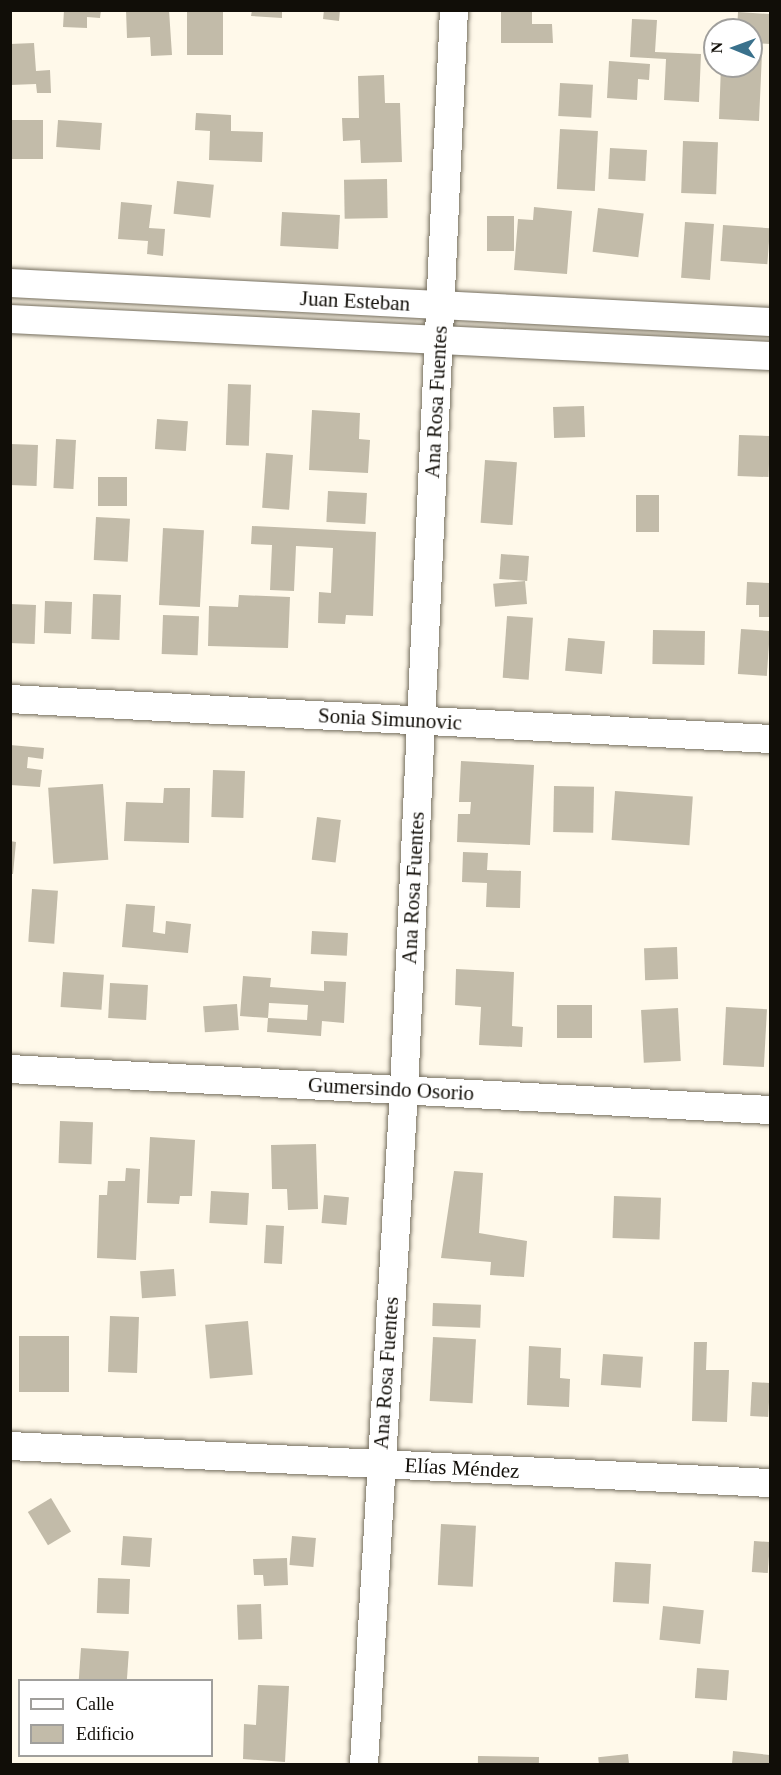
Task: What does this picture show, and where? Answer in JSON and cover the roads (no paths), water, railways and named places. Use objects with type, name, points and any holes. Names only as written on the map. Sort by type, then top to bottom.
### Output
[{"type":"street","name":"Ana Rosa Fuentes","points":[[364,1764],[380,1464],[404,1090],[454,10]]},
{"type":"street","name":"Juan Esteban","points":[[10,284],[771,322]]},
{"type":"street","name":"Juan Esteban","points":[[10,319],[771,356]]},
{"type":"street","name":"Sonia Simunovic","points":[[10,699],[771,739]]},
{"type":"street","name":"Gumersindo Osorio","points":[[10,1069],[771,1110]]},
{"type":"street","name":"Elías Méndez","points":[[10,1446],[771,1483]]}]
